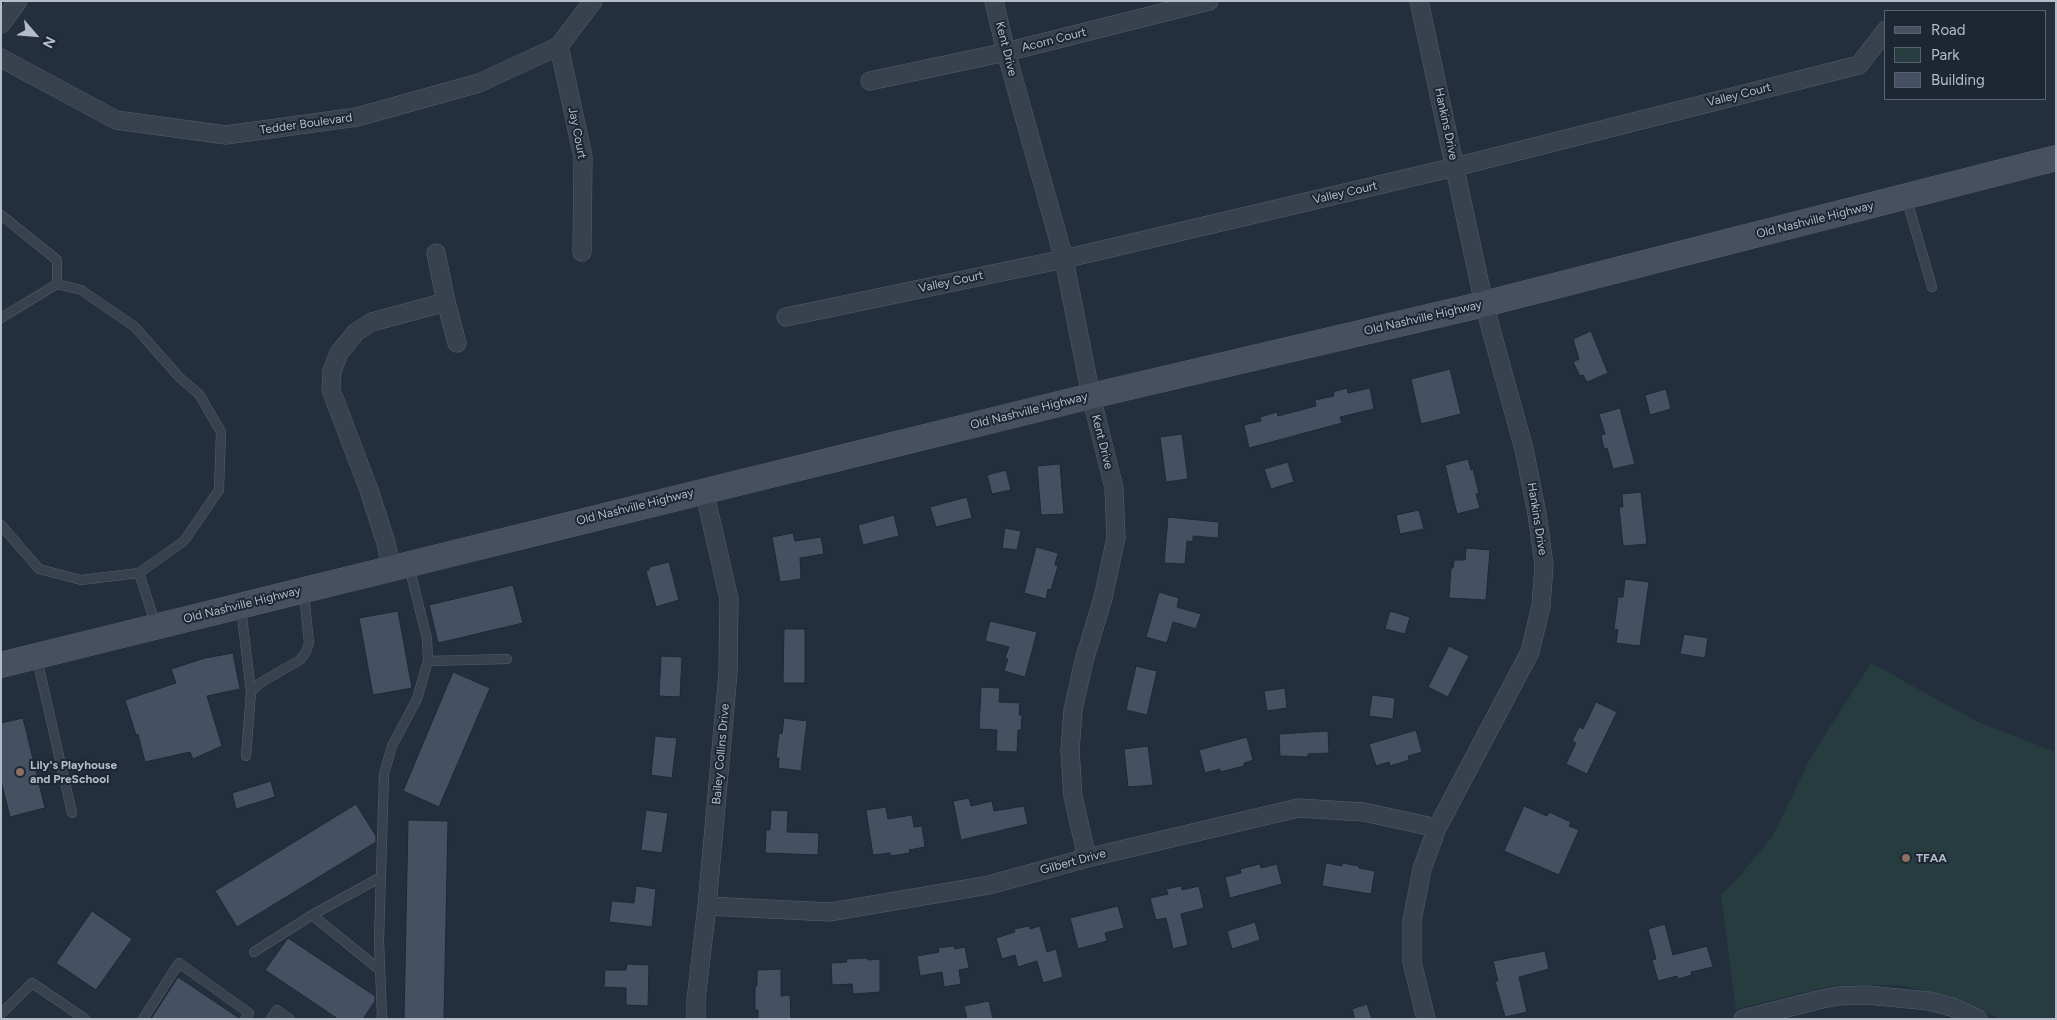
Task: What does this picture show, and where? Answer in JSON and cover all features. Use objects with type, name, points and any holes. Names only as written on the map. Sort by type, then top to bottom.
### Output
[{"type":"main road","name":"Old Nashville Highway","points":[[1,665],[704,490],[1091,396],[1484,304],[2056,158]]},
{"type":"street","points":[[1,24],[18,1]]},
{"type":"street","name":"Tedder Boulevard","points":[[1,58],[116,120],[226,135],[357,117],[479,83],[559,46],[593,1]]},
{"type":"street","name":"Kent Drive","points":[[994,1],[1006,52],[1064,259],[1091,396],[1114,488],[1116,538],[1103,598],[1084,661],[1073,710],[1070,751],[1073,796],[1087,858]]},
{"type":"street","name":"Acorn Court","points":[[870,81],[1006,52],[1209,1]]},
{"type":"street","name":"Hankins Drive","points":[[1419,1],[1484,304],[1524,449],[1537,514],[1544,565],[1541,606],[1530,652],[1437,828],[1422,869],[1412,921],[1412,962],[1426,1019]]},
{"type":"street","name":"Valley Court","points":[[786,317],[1064,259],[1455,167],[1859,65],[1884,33]]},
{"type":"street","name":"Jay Court","points":[[559,46],[584,157],[582,252]]},
{"type":"street","points":[[436,253],[456,343]]},
{"type":"street","points":[[400,566],[386,543],[369,490],[331,390],[332,371],[339,353],[356,332],[372,322],[446,302]]},
{"type":"street","name":"Bailey Collins Drive","points":[[696,1019],[696,1000],[707,906],[728,673],[729,599],[704,490]]},
{"type":"street","name":"Gilbert Drive","points":[[707,906],[830,912],[989,885],[1087,858],[1298,808],[1364,812],[1437,828]]},
{"type":"street","points":[[1753,1018],[1825,999],[1867,995],[1929,1001],[1952,1007],[1978,1019]]},
{"type":"lane","points":[[1906,196],[1932,287]]},
{"type":"lane","points":[[1,215],[57,260],[58,284]]},
{"type":"lane","points":[[1,318],[58,284],[81,290],[135,327],[180,378],[200,394],[221,432],[219,490],[184,540],[139,573],[81,580],[39,569],[1,525]]},
{"type":"lane","points":[[382,1019],[380,970],[384,774],[392,746],[417,699],[428,661],[426,638],[400,566]]},
{"type":"lane","points":[[139,573],[156,627]]},
{"type":"lane","points":[[251,692],[260,683],[300,660],[306,652],[309,643],[303,590]]},
{"type":"lane","points":[[241,606],[251,692],[246,756]]},
{"type":"lane","points":[[36,656],[72,813]]},
{"type":"lane","points":[[428,661],[508,659]]},
{"type":"lane","points":[[254,952],[312,915],[381,877]]},
{"type":"lane","points":[[312,915],[380,970]]},
{"type":"lane","points":[[143,1019],[179,963],[249,1013],[245,1019]]},
{"type":"lane","points":[[1,1014],[32,983],[85,1019]]},
{"type":"lane","points":[[271,1019],[277,1010],[290,1019]]},
{"type":"green space","name":"TFAA","points":[[1871,663],[1978,722],[2056,752],[2056,1019],[2001,1019],[1948,996],[1904,986],[1879,985],[1837,986],[1736,1009],[1721,895],[1773,836],[1811,757]]},
{"type":"building","points":[[1591,331],[1608,373],[1587,382],[1583,375],[1580,376],[1573,362],[1579,359],[1573,339]]},
{"type":"building","points":[[1450,369],[1461,414],[1421,424],[1411,379]]},
{"type":"building","points":[[1347,388],[1348,393],[1370,388],[1374,409],[1340,417],[1342,423],[1249,448],[1244,425],[1261,421],[1260,417],[1277,412],[1278,416],[1316,406],[1315,400],[1334,396],[1333,392]]},
{"type":"building","points":[[1666,389],[1671,409],[1650,415],[1645,395]]},
{"type":"building","points":[[1620,408],[1635,464],[1613,469],[1607,448],[1604,449],[1601,435],[1605,434],[1599,414]]},
{"type":"building","points":[[1182,434],[1188,479],[1166,482],[1160,437]]},
{"type":"building","points":[[1468,459],[1471,470],[1473,469],[1479,493],[1476,494],[1480,508],[1457,514],[1445,465]]},
{"type":"building","points":[[1288,462],[1294,482],[1271,489],[1264,469]]},
{"type":"building","points":[[1060,464],[1064,514],[1041,515],[1037,466]]},
{"type":"building","points":[[1006,470],[1011,490],[992,494],[987,475]]},
{"type":"building","points":[[1641,492],[1647,544],[1623,546],[1619,507],[1623,507],[1622,494]]},
{"type":"building","points":[[967,497],[972,518],[936,527],[930,507]]},
{"type":"building","points":[[1419,510],[1424,529],[1400,534],[1396,515]]},
{"type":"building","points":[[894,515],[899,536],[863,545],[858,525]]},
{"type":"building","points":[[1168,517],[1219,522],[1218,538],[1193,536],[1193,542],[1187,541],[1185,564],[1164,563]]},
{"type":"building","points":[[1005,528],[1021,531],[1017,550],[1002,548]]},
{"type":"building","points":[[793,533],[795,541],[821,537],[824,554],[800,558],[801,579],[780,582],[772,537]]},
{"type":"building","points":[[1036,547],[1058,553],[1055,565],[1058,566],[1051,590],[1048,589],[1046,599],[1024,593]]},
{"type":"building","points":[[1466,548],[1490,550],[1486,600],[1449,598],[1451,568],[1453,568],[1454,560],[1465,560]]},
{"type":"building","points":[[669,562],[679,600],[656,607],[646,571],[649,570],[649,567]]},
{"type":"building","points":[[1625,579],[1649,582],[1640,646],[1616,643],[1618,630],[1614,629],[1618,597],[1623,597]]},
{"type":"building","points":[[513,585],[523,623],[438,643],[429,605]]},
{"type":"building","points":[[1159,592],[1179,598],[1177,607],[1201,614],[1196,629],[1173,622],[1167,643],[1146,637]]},
{"type":"building","points":[[398,611],[412,688],[373,695],[359,618]]},
{"type":"building","points":[[1390,611],[1410,617],[1405,634],[1385,629]]},
{"type":"building","points":[[990,621],[1037,632],[1025,677],[1004,671],[1008,659],[1005,658],[1009,647],[985,641]]},
{"type":"building","points":[[784,629],[805,629],[805,683],[783,683]]},
{"type":"building","points":[[1684,634],[1708,638],[1705,658],[1680,654]]},
{"type":"building","points":[[1449,646],[1469,656],[1448,697],[1428,687]]},
{"type":"building","points":[[233,653],[240,689],[207,696],[222,746],[193,759],[190,752],[145,762],[138,734],[136,735],[125,700],[176,683],[171,669],[205,658]]},
{"type":"building","points":[[661,656],[682,657],[680,697],[659,696]]},
{"type":"building","points":[[1136,666],[1157,671],[1147,715],[1126,710]]},
{"type":"building","points":[[453,672],[490,688],[439,807],[403,791]]},
{"type":"building","points":[[981,687],[1000,688],[999,702],[1020,703],[1019,715],[1022,715],[1021,730],[1018,730],[1017,752],[996,751],[997,730],[979,729]]},
{"type":"building","points":[[1285,688],[1287,708],[1267,711],[1264,691]]},
{"type":"building","points":[[1372,695],[1395,698],[1393,719],[1369,716]]},
{"type":"building","points":[[1596,702],[1617,712],[1587,774],[1566,764],[1576,743],[1572,741],[1579,727],[1583,729]]},
{"type":"building","points":[[23,718],[45,808],[10,817],[1,781],[1,723]]},
{"type":"building","points":[[784,718],[807,721],[801,771],[778,768],[779,758],[776,758],[779,733],[782,734]]},
{"type":"building","points":[[1416,730],[1422,752],[1408,756],[1409,760],[1390,766],[1389,762],[1376,766],[1369,744]]},
{"type":"building","points":[[1328,731],[1329,753],[1308,754],[1308,757],[1280,756],[1279,734]]},
{"type":"building","points":[[655,736],[677,738],[672,778],[651,775]]},
{"type":"building","points":[[1247,737],[1253,760],[1244,763],[1244,766],[1220,772],[1220,769],[1205,773],[1199,750]]},
{"type":"building","points":[[1148,746],[1153,785],[1128,787],[1124,749]]},
{"type":"building","points":[[271,781],[275,797],[236,809],[232,793]]},
{"type":"building","points":[[969,798],[971,806],[992,801],[994,811],[1024,806],[1028,824],[961,840],[953,801]]},
{"type":"building","points":[[356,804],[376,836],[376,842],[237,927],[215,891]]},
{"type":"building","points":[[1524,806],[1547,816],[1549,812],[1571,822],[1569,826],[1579,830],[1559,875],[1504,851]]},
{"type":"building","points":[[886,807],[888,819],[912,815],[914,827],[922,826],[925,847],[909,850],[910,853],[891,856],[890,853],[873,855],[866,810]]},
{"type":"building","points":[[646,810],[668,813],[662,853],[641,850]]},
{"type":"building","points":[[771,810],[788,811],[787,832],[819,833],[818,855],[765,853],[766,830],[770,830]]},
{"type":"building","points":[[408,820],[448,821],[444,1019],[404,1019]]},
{"type":"building","points":[[1326,863],[1342,866],[1342,863],[1375,871],[1371,894],[1322,886]]},
{"type":"building","points":[[1260,864],[1261,868],[1277,864],[1282,884],[1230,898],[1225,877],[1241,873],[1240,869]]},
{"type":"building","points":[[636,886],[656,889],[652,927],[609,922],[612,901],[634,903]]},
{"type":"building","points":[[1181,886],[1182,890],[1199,886],[1204,908],[1181,914],[1188,945],[1173,949],[1166,918],[1156,920],[1150,898],[1168,894],[1166,889]]},
{"type":"building","points":[[1118,906],[1124,928],[1105,933],[1107,941],[1078,949],[1070,918]]},
{"type":"building","points":[[92,911],[132,939],[96,990],[56,963]]},
{"type":"building","points":[[1255,922],[1260,940],[1232,949],[1227,931]]},
{"type":"building","points":[[1665,924],[1673,955],[1707,946],[1713,967],[1691,972],[1692,975],[1678,979],[1677,976],[1658,981],[1652,960],[1656,959],[1648,929]]},
{"type":"building","points":[[1029,926],[1030,929],[1040,926],[1047,952],[1056,949],[1063,977],[1043,983],[1037,961],[1018,967],[1015,955],[1002,959],[996,938],[1015,932],[1014,929]]},
{"type":"building","points":[[288,938],[375,996],[375,1001],[363,1019],[338,1019],[265,970]]},
{"type":"building","points":[[954,946],[955,949],[965,947],[969,968],[959,970],[961,984],[944,987],[942,972],[920,976],[917,956],[939,952],[938,948]]},
{"type":"building","points":[[1545,951],[1549,969],[1519,977],[1527,1012],[1505,1017],[1495,981],[1498,981],[1493,961]]},
{"type":"building","points":[[868,958],[868,960],[880,959],[880,992],[853,994],[852,984],[832,985],[831,963],[847,962],[846,959]]},
{"type":"building","points":[[627,964],[649,965],[648,1006],[626,1005],[626,988],[604,987],[605,970],[626,970]]},
{"type":"building","points":[[781,969],[781,996],[790,995],[791,1019],[758,1019],[758,1010],[755,1010],[757,970]]},
{"type":"building","points":[[178,977],[239,1018],[239,1019],[151,1019]]},
{"type":"building","points":[[989,1001],[993,1019],[967,1019],[964,1006]]},
{"type":"building","points":[[1367,1004],[1372,1019],[1355,1019],[1352,1009]]},
{"type":"place","name":"Lily's Playhouse and PreSchool","points":[[20,772]]},
{"type":"place","name":"TFAA","points":[[1906,858]]}]
